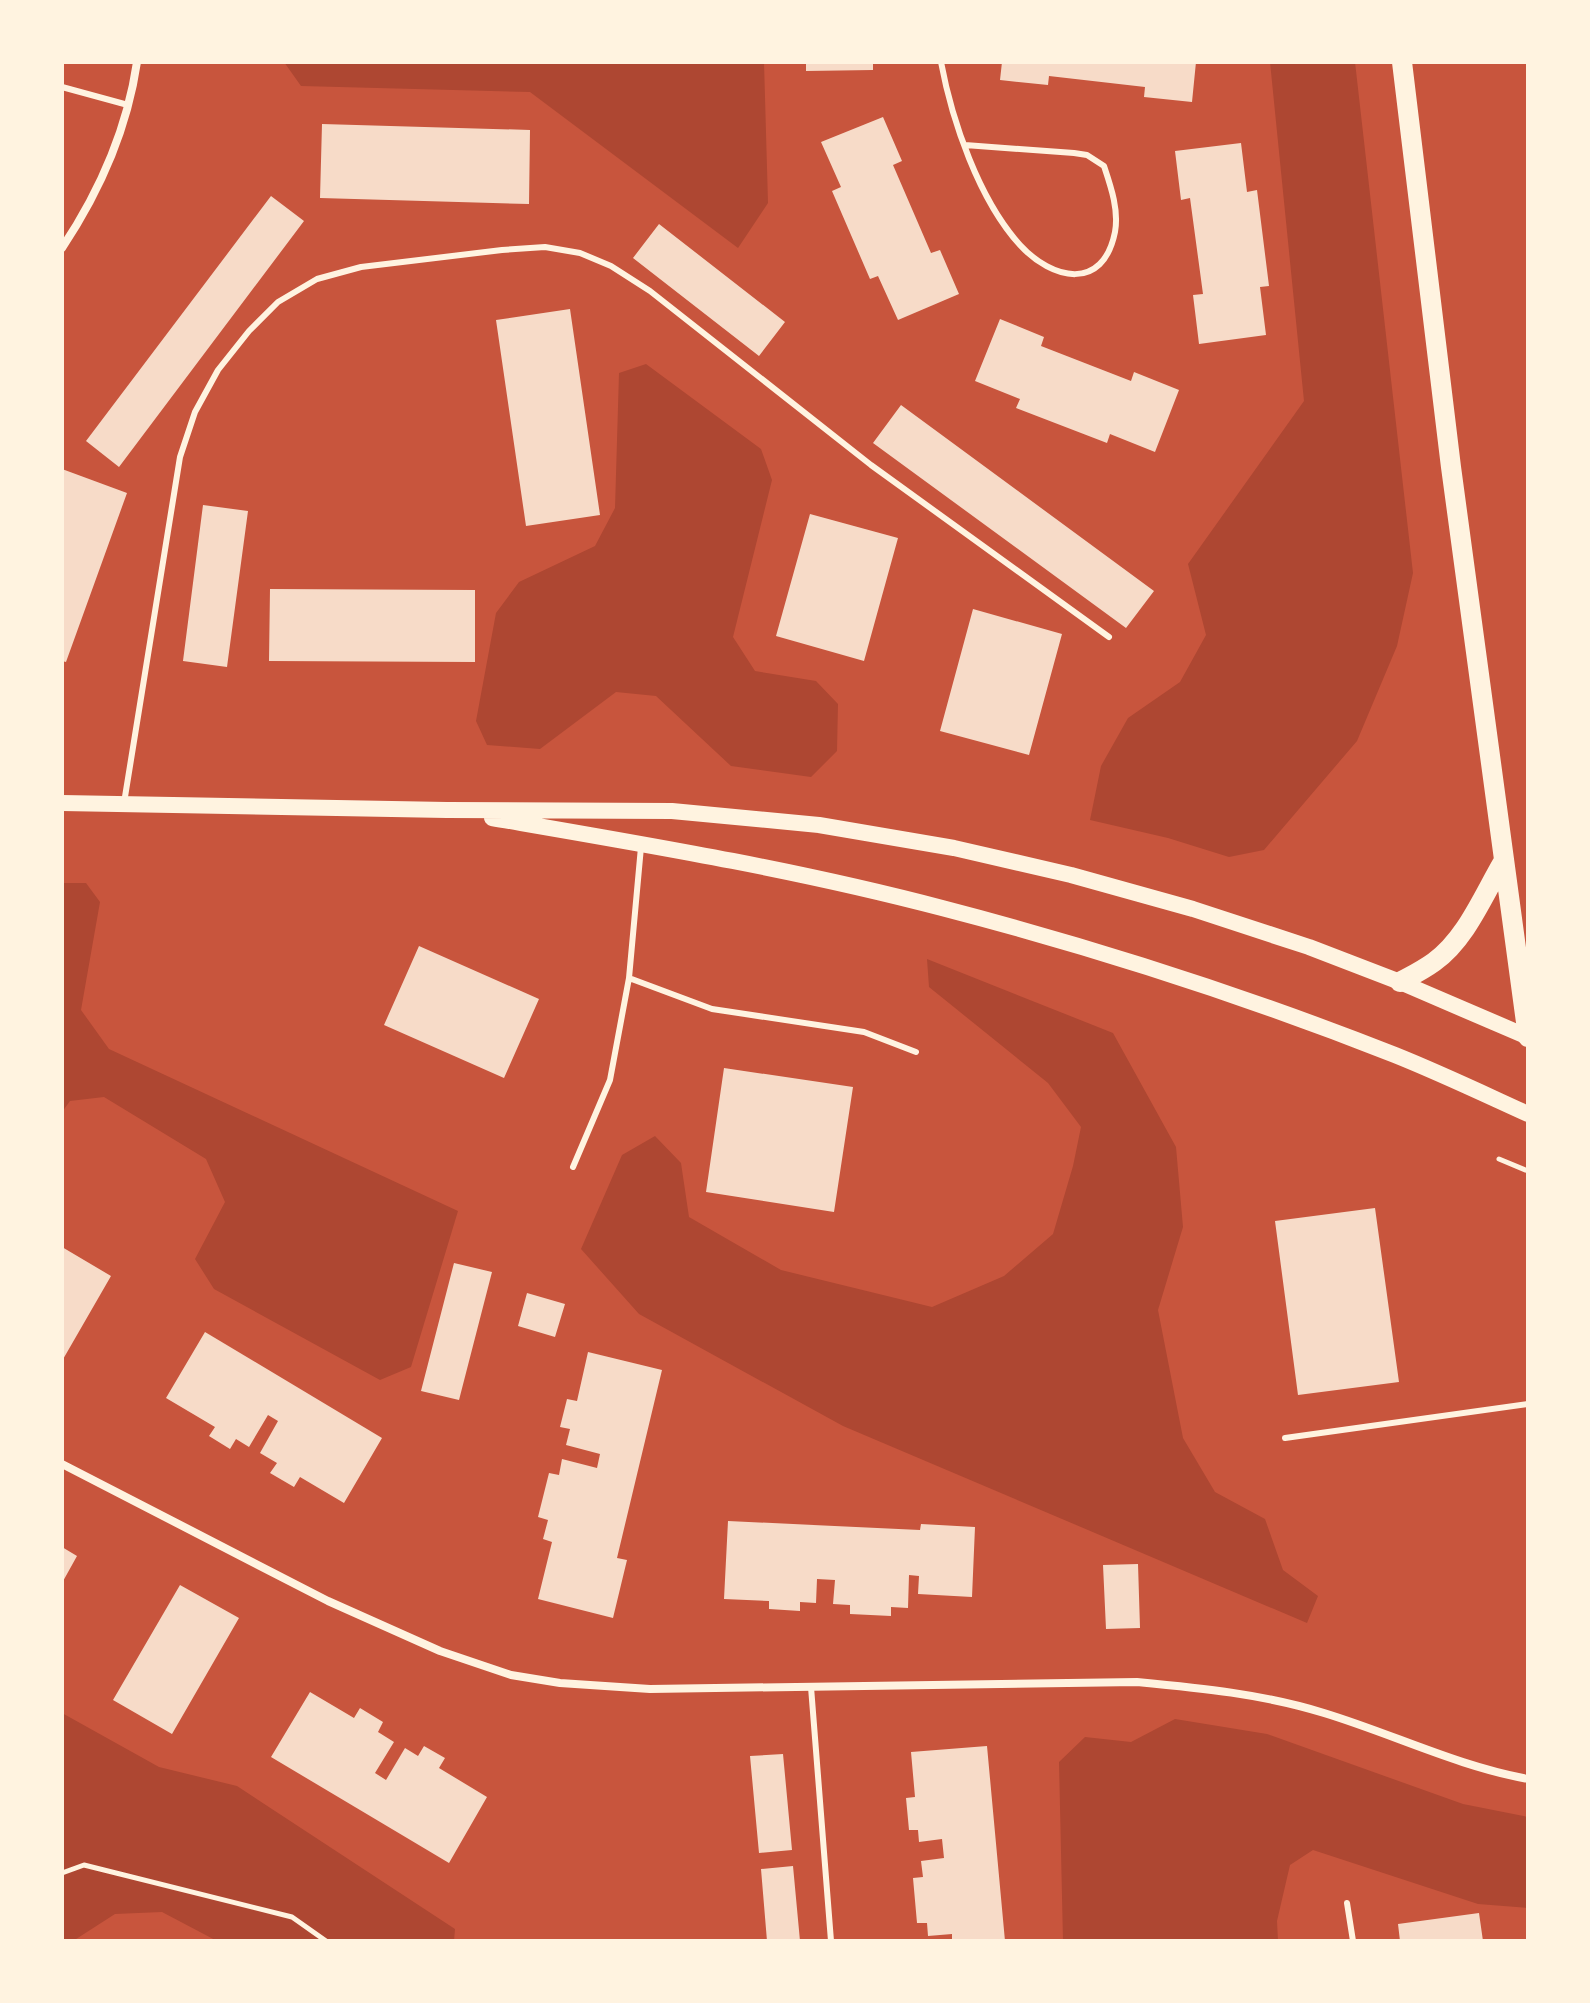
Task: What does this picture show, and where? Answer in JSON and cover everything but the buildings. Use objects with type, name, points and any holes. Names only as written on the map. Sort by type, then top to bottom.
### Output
[{"type":"main road","points":[[1402,62],[1528,1037]]},
{"type":"main road","points":[[62,803],[672,811],[819,825],[954,848],[1071,875],[1193,909],[1309,947],[1528,1037]]},
{"type":"main road","points":[[447,810],[641,844],[940,907],[1065,942],[1289,1015],[1398,1056],[1528,1114]]},
{"type":"main road","points":[[1400,982],[1435,962],[1447,950],[1466,927],[1503,862]]},
{"type":"main road","points":[[1507,886],[1528,918]]},
{"type":"street","points":[[62,248],[108,167],[128,105],[137,62]]},
{"type":"street","points":[[62,1464],[328,1601],[440,1651],[511,1675],[560,1683],[650,1689],[1137,1682],[1199,1688],[1268,1699],[1321,1712],[1454,1760],[1528,1779]]},
{"type":"lane","points":[[941,62],[965,145],[993,211],[1021,246],[1059,273],[1075,275],[1099,263],[1109,250],[1116,230],[1115,208],[1104,166],[1087,155],[1074,153],[965,145]]},
{"type":"lane","points":[[62,87],[128,105]]},
{"type":"lane","points":[[124,803],[180,457],[195,412],[218,370],[249,331],[278,302],[317,279],[361,267],[545,247],[580,253],[611,266],[650,291],[871,465],[1109,637]]},
{"type":"lane","points":[[573,1167],[610,1080],[629,978],[641,844]]},
{"type":"lane","points":[[629,978],[712,1009],[864,1032],[916,1052]]},
{"type":"lane","points":[[1285,1438],[1528,1404]]},
{"type":"lane","points":[[811,1687],[831,1941]]},
{"type":"lane","points":[[1347,1903],[1353,1941]]},
{"type":"path","points":[[1499,1159],[1528,1171]]},
{"type":"path","points":[[62,1873],[84,1865],[292,1917],[326,1941]]},
{"type":"shaded area","points":[[284,62],[764,62],[768,203],[738,248],[530,92],[301,86]]},
{"type":"shaded area","points":[[1270,62],[1355,62],[1413,573],[1397,646],[1357,741],[1264,850],[1229,857],[1168,838],[1090,820],[1101,766],[1128,718],[1180,682],[1206,635],[1188,564],[1304,401]]},
{"type":"shaded area","points":[[646,364],[761,449],[772,480],[733,637],[755,671],[816,681],[838,704],[837,751],[811,777],[731,766],[656,696],[616,692],[540,749],[487,745],[476,721],[496,613],[519,582],[595,546],[615,508],[619,373]]},
{"type":"shaded area","points":[[62,883],[86,883],[100,902],[81,1010],[109,1049],[458,1211],[411,1367],[380,1380],[214,1289],[195,1259],[225,1202],[206,1159],[104,1097],[70,1101],[62,1112]]},
{"type":"shaded area","points":[[927,959],[1113,1033],[1176,1147],[1183,1227],[1158,1310],[1183,1438],[1215,1492],[1265,1519],[1283,1570],[1318,1596],[1307,1623],[843,1426],[639,1314],[581,1249],[622,1155],[655,1136],[681,1163],[689,1217],[781,1270],[932,1307],[1004,1276],[1053,1234],[1081,1127],[1048,1083],[929,987]]},
{"type":"shaded area","points":[[62,1713],[159,1767],[237,1786],[455,1929],[454,1941],[217,1941],[162,1912],[115,1914],[73,1941],[62,1941]]},
{"type":"shaded area","points":[[1175,1719],[1267,1734],[1463,1804],[1528,1817],[1528,1908],[1478,1904],[1313,1850],[1290,1865],[1277,1921],[1278,1941],[1063,1941],[1059,1762],[1085,1737],[1131,1742]]}]
